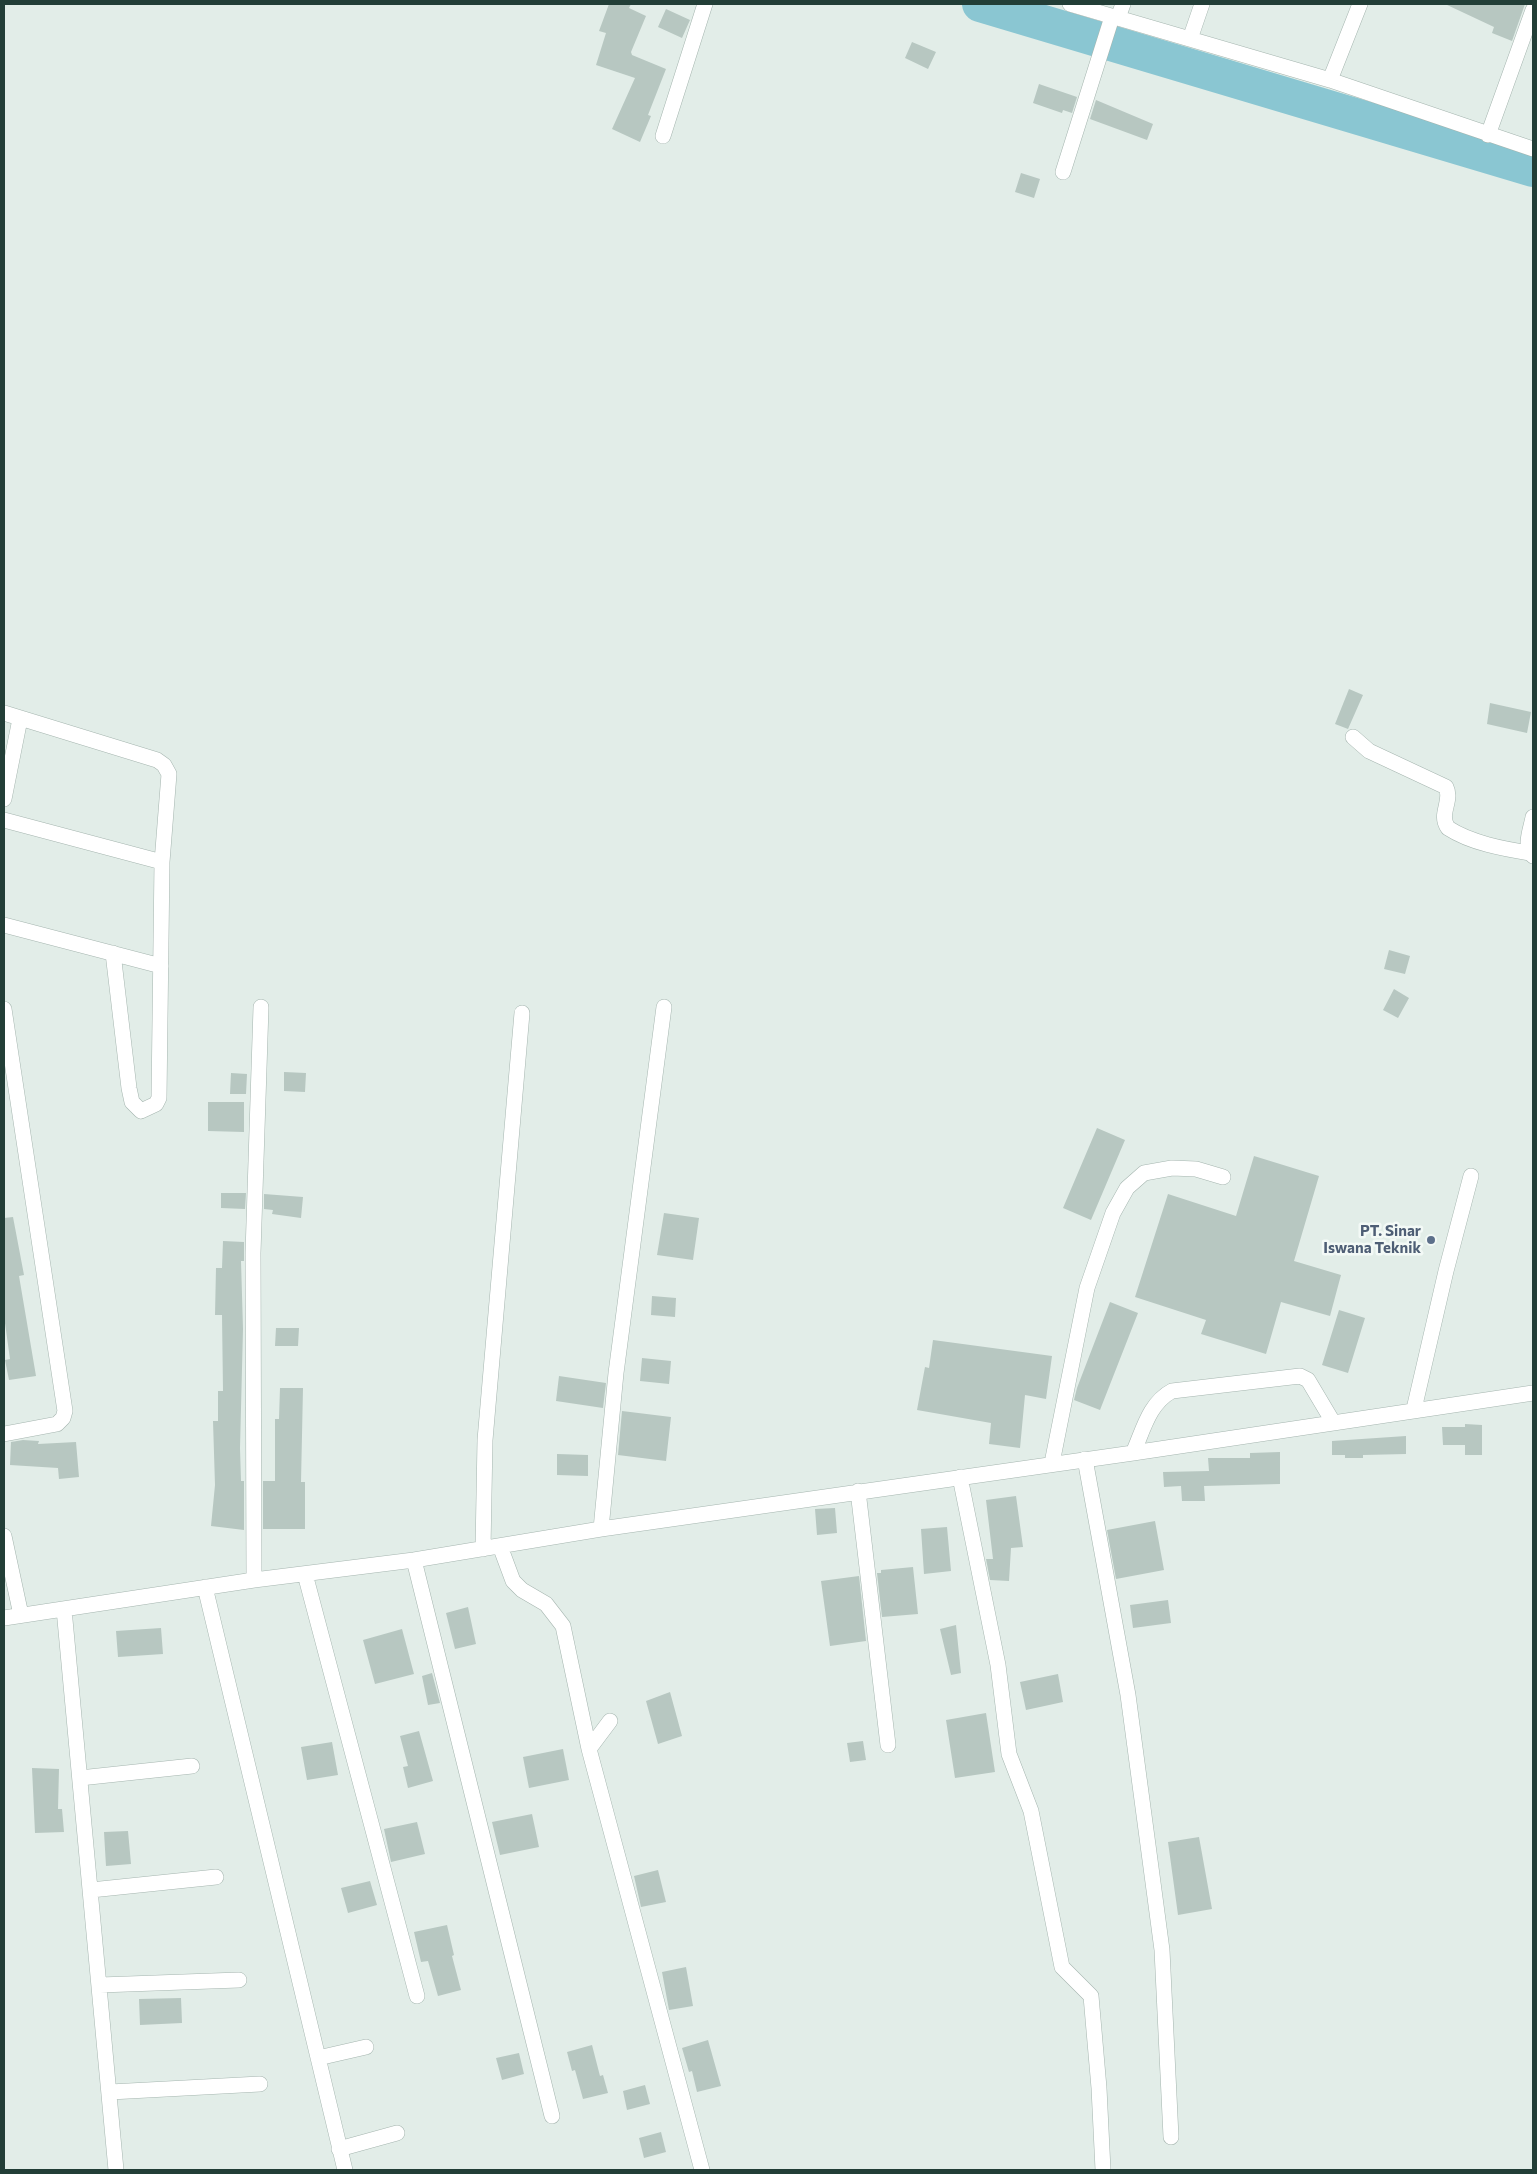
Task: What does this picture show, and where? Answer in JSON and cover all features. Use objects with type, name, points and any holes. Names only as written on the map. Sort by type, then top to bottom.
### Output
[{"type":"street","points":[[663,136],[705,4]]},
{"type":"street","points":[[1070,4],[1113,19],[1190,39],[1330,80],[1533,149]]},
{"type":"street","points":[[1063,172],[1094,70],[1113,19],[1123,4]]},
{"type":"street","points":[[1190,39],[1202,5]]},
{"type":"street","points":[[1330,80],[1358,8]]},
{"type":"street","points":[[1488,135],[1509,71],[1533,10]]},
{"type":"street","points":[[4,713],[157,760],[164,765],[168,774],[162,862],[159,1098],[156,1104],[141,1111],[132,1102],[129,1088],[113,953]]},
{"type":"street","points":[[4,799],[20,719]]},
{"type":"street","points":[[1353,737],[1369,751],[1446,787],[1449,797],[1443,818],[1448,828],[1484,842],[1532,854],[1528,843],[1533,817]]},
{"type":"street","points":[[4,820],[162,862]]},
{"type":"street","points":[[4,926],[161,966]]},
{"type":"street","points":[[254,1580],[253,1254],[261,1007]]},
{"type":"street","points":[[601,1529],[616,1373],[664,1007]]},
{"type":"street","points":[[4,1009],[65,1411],[63,1418],[57,1424],[4,1434]]},
{"type":"street","points":[[483,1549],[484,1440],[522,1013]]},
{"type":"street","points":[[1052,1463],[1088,1288],[1113,1213],[1127,1188],[1144,1173],[1172,1168],[1196,1169],[1223,1177]]},
{"type":"street","points":[[1414,1409],[1446,1271],[1472,1176]]},
{"type":"street","points":[[1133,1453],[1153,1406],[1162,1396],[1172,1391],[1300,1376],[1308,1380],[1333,1422]]},
{"type":"street","points":[[4,1618],[254,1580],[414,1560],[601,1529],[1052,1463],[1133,1453],[1414,1409],[1533,1393]]},
{"type":"street","points":[[1085,1459],[1128,1695],[1162,1950],[1171,2137]]},
{"type":"street","points":[[960,1477],[998,1665],[1010,1754],[1031,1810],[1062,1967],[1091,1996],[1099,2088],[1103,2170]]},
{"type":"street","points":[[858,1491],[888,1745]]},
{"type":"street","points":[[4,1536],[20,1615]]},
{"type":"street","points":[[500,1546],[513,1581],[522,1590],[546,1604],[563,1626],[589,1749],[702,2170]]},
{"type":"street","points":[[414,1560],[552,2116]]},
{"type":"street","points":[[305,1574],[417,1996]]},
{"type":"street","points":[[205,1588],[345,2170]]},
{"type":"street","points":[[64,1609],[116,2170]]},
{"type":"street","points":[[589,1749],[610,1721]]},
{"type":"street","points":[[80,1778],[192,1766]]},
{"type":"street","points":[[91,1890],[216,1877]]},
{"type":"street","points":[[100,1985],[239,1980]]},
{"type":"street","points":[[318,2058],[366,2047]]},
{"type":"street","points":[[110,2092],[260,2084]]},
{"type":"street","points":[[339,2149],[397,2133]]},
{"type":"building","points":[[609,4],[631,4],[629,8],[646,16],[631,52],[632,55],[666,69],[648,115],[651,116],[640,142],[612,129],[635,78],[596,65],[606,33],[599,31]]},
{"type":"building","points":[[1445,4],[1525,4],[1512,41],[1492,33],[1494,27]]},
{"type":"building","points":[[666,9],[690,20],[682,38],[658,27]]},
{"type":"building","points":[[912,42],[936,52],[928,69],[905,58]]},
{"type":"building","points":[[1039,84],[1077,97],[1072,113],[1063,110],[1062,113],[1033,103]]},
{"type":"building","points":[[1096,100],[1153,124],[1147,140],[1090,119]]},
{"type":"building","points":[[1021,173],[1040,179],[1034,198],[1015,192]]},
{"type":"building","points":[[1349,689],[1363,695],[1348,729],[1335,724]]},
{"type":"building","points":[[1490,703],[1531,712],[1527,733],[1487,724]]},
{"type":"building","points":[[1389,950],[1410,956],[1405,974],[1384,969]]},
{"type":"building","points":[[1394,989],[1409,998],[1398,1018],[1383,1010]]},
{"type":"building","points":[[284,1072],[306,1073],[305,1092],[284,1091]]},
{"type":"building","points":[[231,1073],[247,1074],[246,1094],[230,1094]]},
{"type":"building","points":[[208,1102],[244,1102],[244,1132],[208,1131]]},
{"type":"building","points":[[1097,1128],[1125,1140],[1091,1220],[1063,1208]]},
{"type":"building","points":[[1254,1156],[1319,1176],[1294,1261],[1341,1275],[1330,1316],[1281,1302],[1266,1354],[1201,1334],[1206,1320],[1135,1297],[1168,1194],[1236,1216]]},
{"type":"building","points":[[221,1193],[246,1193],[245,1209],[221,1208]]},
{"type":"building","points":[[264,1194],[303,1197],[301,1218],[272,1214],[273,1210],[264,1209]]},
{"type":"building","points":[[664,1213],[699,1218],[693,1260],[657,1255]]},
{"type":"building","points":[[13,1217],[24,1275],[19,1276],[36,1376],[9,1380],[5,1360],[10,1359],[4,1316],[4,1218]]},
{"type":"building","points":[[223,1241],[244,1242],[244,1261],[241,1261],[243,1329],[240,1448],[241,1481],[244,1481],[244,1530],[211,1526],[215,1485],[213,1421],[218,1421],[218,1391],[223,1391],[222,1315],[215,1315],[216,1268],[222,1268]]},
{"type":"building","points":[[652,1296],[676,1298],[675,1317],[651,1315]]},
{"type":"building","points":[[1110,1302],[1138,1313],[1100,1410],[1074,1400]]},
{"type":"building","points":[[1339,1310],[1365,1318],[1348,1373],[1322,1365]]},
{"type":"building","points":[[276,1328],[299,1328],[298,1346],[275,1346]]},
{"type":"building","points":[[933,1340],[1052,1356],[1046,1399],[1025,1395],[1020,1448],[989,1444],[991,1423],[917,1410],[925,1367],[929,1368]]},
{"type":"building","points":[[642,1358],[671,1361],[669,1384],[640,1381]]},
{"type":"building","points":[[559,1376],[606,1383],[603,1408],[556,1401]]},
{"type":"building","points":[[280,1388],[303,1388],[301,1482],[305,1482],[305,1529],[263,1529],[263,1481],[275,1481],[275,1419],[279,1419]]},
{"type":"building","points":[[622,1411],[671,1417],[666,1461],[618,1455]]},
{"type":"building","points":[[1465,1424],[1482,1425],[1482,1455],[1465,1455],[1465,1445],[1443,1445],[1442,1427],[1465,1427]]},
{"type":"building","points":[[1406,1436],[1406,1454],[1363,1455],[1363,1458],[1345,1458],[1345,1455],[1332,1455],[1332,1441]]},
{"type":"building","points":[[23,1440],[39,1441],[38,1444],[76,1442],[79,1477],[59,1479],[58,1468],[10,1465],[11,1442]]},
{"type":"building","points":[[1280,1452],[1280,1484],[1204,1486],[1205,1501],[1182,1501],[1181,1486],[1164,1487],[1163,1472],[1209,1471],[1208,1458],[1250,1458],[1250,1453]]},
{"type":"building","points":[[557,1454],[588,1455],[588,1476],[557,1475]]},
{"type":"building","points":[[1016,1496],[1023,1547],[1011,1548],[1009,1581],[990,1580],[986,1559],[993,1559],[986,1500]]},
{"type":"building","points":[[835,1508],[837,1533],[817,1535],[815,1509]]},
{"type":"building","points":[[1155,1521],[1164,1570],[1116,1579],[1107,1530]]},
{"type":"building","points":[[947,1527],[951,1571],[924,1574],[921,1529]]},
{"type":"building","points":[[913,1567],[918,1614],[882,1617],[877,1573],[881,1573],[881,1570]]},
{"type":"building","points":[[859,1576],[866,1641],[830,1646],[821,1581]]},
{"type":"building","points":[[1168,1600],[1171,1623],[1133,1628],[1130,1605]]},
{"type":"building","points":[[468,1607],[476,1644],[455,1649],[446,1613]]},
{"type":"building","points":[[956,1625],[961,1673],[951,1675],[940,1629]]},
{"type":"building","points":[[161,1628],[163,1654],[118,1657],[116,1631]]},
{"type":"building","points":[[402,1629],[414,1674],[375,1684],[363,1640]]},
{"type":"building","points":[[432,1673],[440,1703],[428,1705],[422,1676]]},
{"type":"building","points":[[1058,1674],[1063,1702],[1026,1710],[1020,1682]]},
{"type":"building","points":[[670,1692],[682,1736],[658,1744],[646,1701]]},
{"type":"building","points":[[986,1713],[995,1772],[955,1778],[946,1720]]},
{"type":"building","points":[[419,1731],[433,1781],[408,1788],[403,1767],[408,1766],[400,1736]]},
{"type":"building","points":[[863,1741],[866,1760],[850,1762],[847,1743]]},
{"type":"building","points":[[332,1742],[338,1775],[307,1780],[301,1747]]},
{"type":"building","points":[[563,1749],[569,1780],[529,1788],[523,1757]]},
{"type":"building","points":[[32,1768],[59,1769],[58,1809],[62,1809],[64,1832],[35,1833]]},
{"type":"building","points":[[532,1814],[539,1847],[500,1855],[492,1822]]},
{"type":"building","points":[[417,1822],[425,1854],[391,1862],[384,1829]]},
{"type":"building","points":[[128,1831],[131,1864],[106,1866],[104,1832]]},
{"type":"building","points":[[1199,1837],[1212,1909],[1178,1915],[1168,1842]]},
{"type":"building","points":[[658,1870],[666,1902],[641,1907],[634,1876]]},
{"type":"building","points":[[370,1881],[377,1905],[348,1913],[341,1888]]},
{"type":"building","points":[[447,1925],[454,1955],[452,1956],[461,1990],[438,1996],[428,1961],[421,1962],[414,1932]]},
{"type":"building","points":[[686,1967],[693,2006],[669,2010],[662,1972]]},
{"type":"building","points":[[181,1998],[182,2023],[140,2025],[139,1999]]},
{"type":"building","points":[[708,2040],[721,2086],[697,2092],[692,2071],[689,2072],[682,2048]]},
{"type":"building","points":[[592,2045],[600,2076],[603,2075],[608,2093],[583,2099],[575,2070],[572,2071],[567,2052]]},
{"type":"building","points":[[519,2053],[524,2074],[502,2080],[496,2058]]},
{"type":"building","points":[[645,2085],[650,2104],[627,2110],[623,2091]]},
{"type":"building","points":[[661,2132],[666,2152],[644,2158],[639,2138]]},
{"type":"waterway","points":[[980,4],[1533,169]]},
{"type":"place","name":"PT. Sinar Iswana Teknik","points":[[1431,1240]]}]
